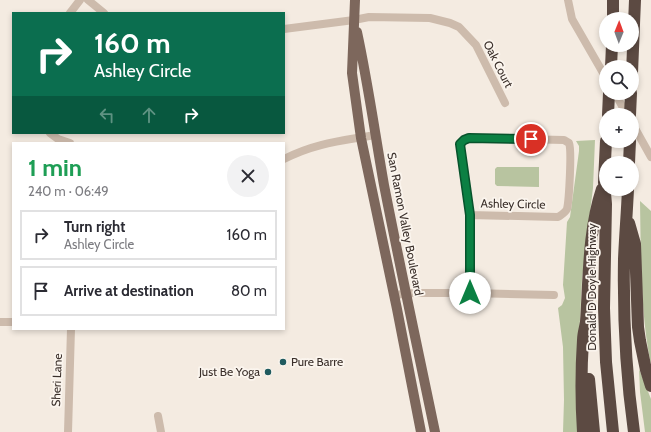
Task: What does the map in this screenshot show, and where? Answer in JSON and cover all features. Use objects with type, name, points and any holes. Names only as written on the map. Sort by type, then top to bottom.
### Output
[{"type":"highway","points":[[613,0],[613,12]]},
{"type":"highway","points":[[633,60],[635,0]]},
{"type":"highway","points":[[594,432],[586,324],[587,292],[602,203],[606,148]]},
{"type":"highway","points":[[628,196],[624,258],[624,306],[626,360],[634,432]]},
{"type":"highway","name":"Donald D Doyle Highway","points":[[602,203],[606,362],[613,432]]},
{"type":"highway","points":[[627,212],[635,244],[638,327],[651,386]]},
{"type":"highway","points":[[583,432],[582,364],[583,339],[586,324]]},
{"type":"main road","name":"San Ramon Valley Boulevard","points":[[354,0],[352,73],[361,138],[421,432]]},
{"type":"main road","name":"San Ramon Valley Boulevard","points":[[354,20],[365,69],[375,135],[406,293],[435,432]]},
{"type":"street","points":[[71,12],[80,0]]},
{"type":"street","points":[[88,0],[103,12]]},
{"type":"street","points":[[568,0],[572,19],[599,66]]},
{"type":"street","name":"Oak Court","points":[[285,29],[369,17],[430,18],[443,21],[459,27],[476,45],[505,103]]},
{"type":"street","points":[[639,131],[648,142],[651,157]]},
{"type":"street","points":[[51,134],[58,139],[67,142]]},
{"type":"street","points":[[285,159],[313,146],[375,135]]},
{"type":"street","name":"Ashley Circle","points":[[469,138],[564,140],[569,143],[571,147],[566,209],[563,214],[558,217],[470,215],[460,144],[464,140],[469,138]]},
{"type":"street","points":[[470,215],[470,293]]},
{"type":"street","points":[[394,295],[406,293],[554,295]]},
{"type":"street","points":[[0,322],[12,322]]},
{"type":"street","name":"Sheri Lane","points":[[68,432],[71,330]]},
{"type":"street","points":[[158,416],[161,432]]},
{"type":"green space","points":[[595,140],[593,188],[582,279],[578,360],[579,432],[563,432],[563,347],[558,308],[562,305],[565,298],[563,285],[567,222],[570,217],[579,151],[579,146],[576,141]]},
{"type":"green space","points":[[497,167],[539,167],[539,187],[497,186],[495,184],[495,169]]},
{"type":"green space","points":[[640,201],[651,211],[651,365],[647,345],[643,304]]},
{"type":"green space","points":[[639,369],[651,399],[651,432],[645,432]]},
{"type":"place","name":"Pure Barre","points":[[283,362]]},
{"type":"place","name":"Just Be Yoga","points":[[268,372]]},
{"type":"route","points":[[470,293],[470,215],[464,182],[460,144],[469,138],[531,139]]}]
